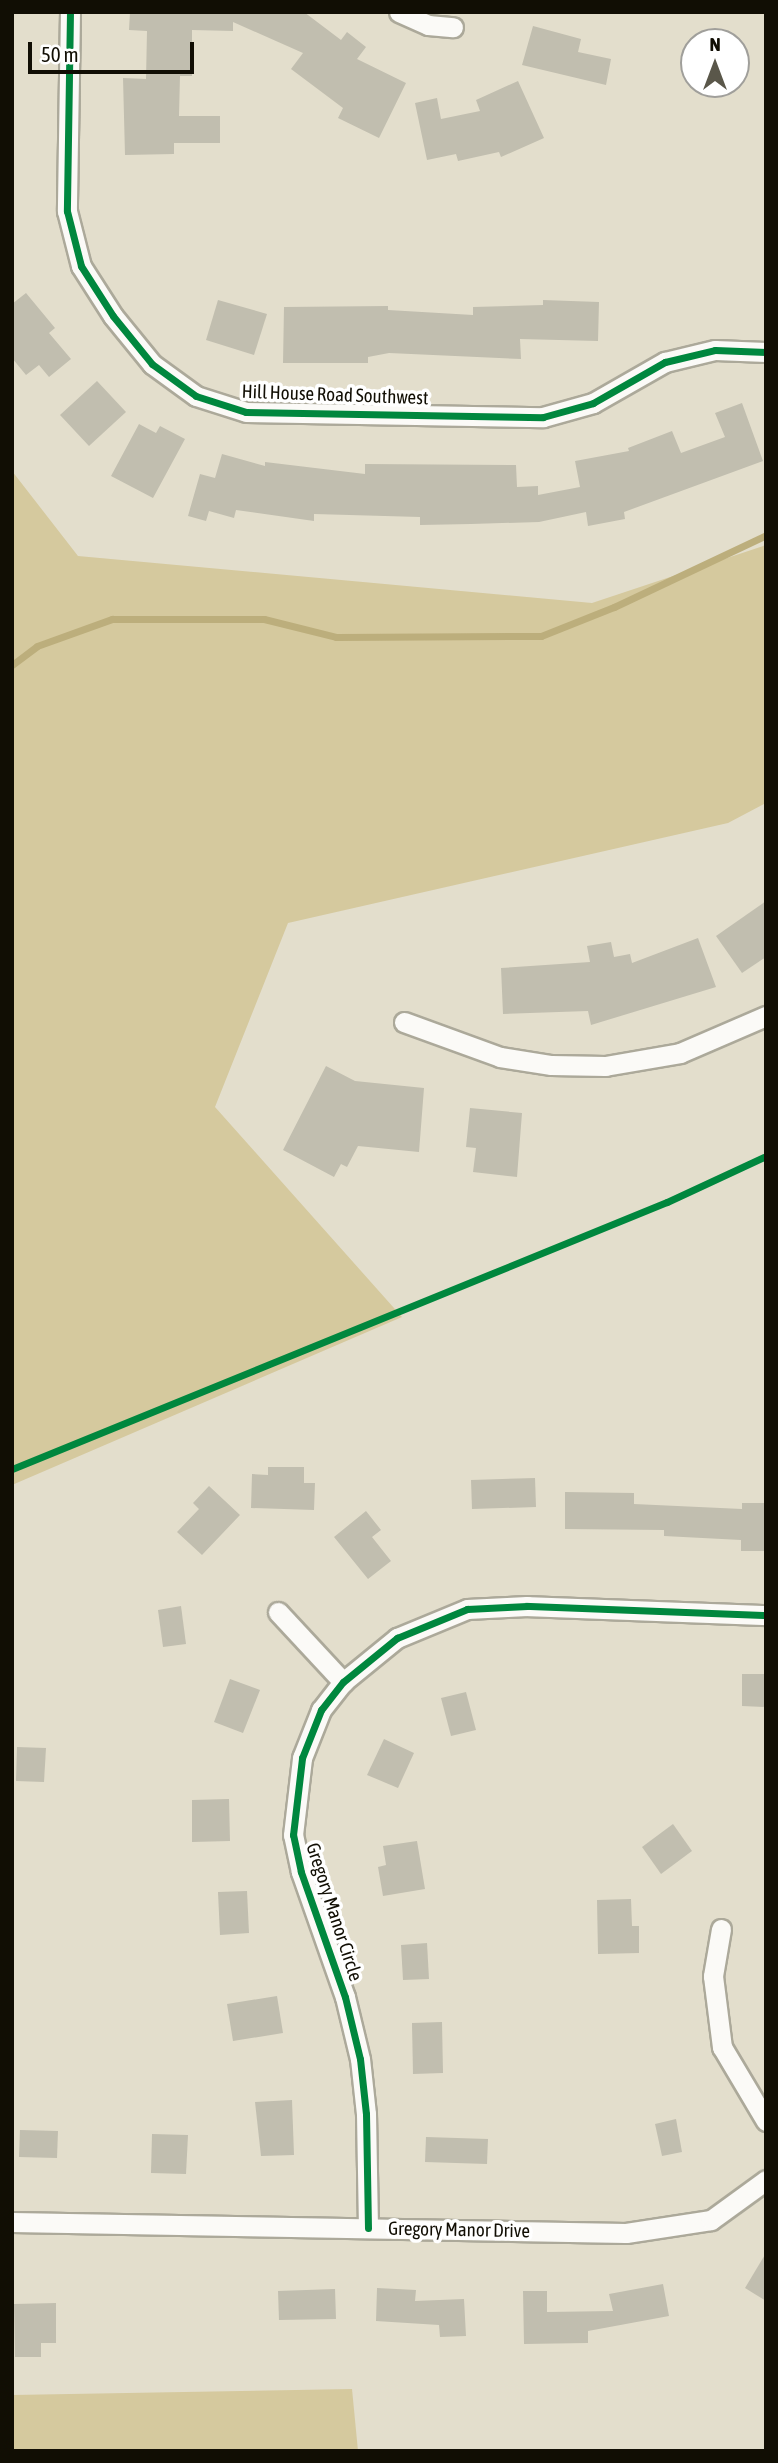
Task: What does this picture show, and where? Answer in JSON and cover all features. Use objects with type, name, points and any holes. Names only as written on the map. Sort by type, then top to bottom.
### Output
[{"type":"street","name":"Hill House Road Southwest","points":[[70,12],[67,211],[80,266],[113,316],[152,364],[196,396],[246,412],[543,416],[593,403],[665,362],[715,350],[766,352]]},
{"type":"street","points":[[399,12],[428,25],[453,27]]},
{"type":"street","points":[[404,1023],[500,1057],[551,1065],[605,1066],[680,1053],[766,1016]]},
{"type":"street","name":"Gregory Manor Circle","points":[[368,2228],[366,2114],[360,2059],[345,1997],[301,1872],[293,1835],[302,1758],[321,1710],[344,1682],[397,1638],[467,1609],[527,1606],[766,1615]]},
{"type":"street","points":[[278,1612],[344,1682]]},
{"type":"street","points":[[721,1929],[713,1976],[722,2047],[766,2121]]},
{"type":"street","name":"Gregory Manor Drive","points":[[12,2222],[626,2234],[711,2220],[766,2180]]},
{"type":"shaded area","points":[[12,471],[78,556],[592,603],[766,545],[766,803],[728,823],[288,923],[215,1107],[402,1317],[12,1485]]},
{"type":"shaded area","points":[[352,2389],[358,2451],[12,2451],[12,2395]]},
{"type":"building","points":[[130,12],[304,12],[341,40],[347,32],[366,47],[357,59],[406,83],[379,138],[338,118],[343,108],[291,69],[303,53],[233,22],[233,31],[192,30],[192,76],[180,76],[179,116],[220,116],[220,143],[174,143],[174,154],[125,155],[123,78],[146,79],[147,31],[129,30]]},
{"type":"building","points":[[533,26],[581,39],[578,52],[611,59],[606,85],[522,65]]},
{"type":"building","points":[[518,81],[544,138],[501,157],[499,152],[458,161],[456,154],[427,160],[415,103],[437,98],[441,119],[480,111],[476,100]]},
{"type":"building","points":[[26,293],[55,328],[49,333],[71,359],[49,377],[39,365],[26,375],[12,358],[12,304]]},
{"type":"building","points":[[218,300],[267,314],[254,355],[206,340]]},
{"type":"building","points":[[543,300],[599,302],[598,341],[520,339],[521,359],[389,353],[368,357],[368,363],[283,363],[284,307],[388,306],[388,310],[473,315],[473,307],[543,305]]},
{"type":"building","points":[[97,381],[126,412],[89,446],[60,415]]},
{"type":"building","points":[[742,403],[763,461],[624,512],[625,519],[588,526],[586,512],[539,522],[420,525],[420,517],[314,514],[314,521],[236,510],[234,518],[209,511],[206,521],[188,516],[200,474],[215,478],[222,454],[265,466],[265,462],[365,474],[365,464],[516,465],[517,487],[538,486],[538,495],[580,487],[575,461],[629,451],[628,448],[672,431],[681,453],[725,437],[715,413]]},
{"type":"building","points":[[139,424],[156,433],[160,426],[185,439],[153,498],[111,476]]},
{"type":"building","points":[[766,901],[766,957],[742,973],[716,936]]},
{"type":"building","points":[[698,938],[716,987],[591,1025],[588,1011],[503,1014],[501,968],[590,962],[587,946],[611,942],[614,957],[630,954],[632,963]]},
{"type":"building","points":[[326,1066],[355,1081],[424,1088],[419,1152],[358,1146],[347,1167],[341,1164],[334,1177],[283,1150]]},
{"type":"building","points":[[470,1108],[522,1113],[517,1177],[473,1172],[476,1148],[466,1147]]},
{"type":"building","points":[[268,1467],[304,1467],[304,1483],[315,1483],[314,1510],[251,1508],[252,1474],[268,1475]]},
{"type":"building","points":[[535,1478],[536,1507],[472,1509],[471,1480]]},
{"type":"building","points":[[209,1486],[240,1515],[202,1555],[177,1532],[199,1509],[193,1503]]},
{"type":"building","points":[[565,1492],[634,1493],[634,1504],[742,1509],[742,1503],[766,1503],[766,1551],[741,1551],[741,1540],[664,1536],[664,1530],[565,1529]]},
{"type":"building","points":[[366,1511],[381,1530],[372,1537],[391,1561],[368,1579],[334,1537]]},
{"type":"building","points":[[181,1606],[186,1644],[163,1647],[158,1610]]},
{"type":"building","points":[[742,1674],[766,1674],[766,1707],[742,1706]]},
{"type":"building","points":[[230,1679],[260,1690],[243,1733],[214,1722]]},
{"type":"building","points":[[466,1692],[476,1730],[451,1736],[441,1698]]},
{"type":"building","points":[[384,1739],[414,1753],[398,1788],[367,1775]]},
{"type":"building","points":[[17,1747],[46,1748],[44,1782],[16,1781]]},
{"type":"building","points":[[229,1799],[230,1841],[192,1842],[192,1800]]},
{"type":"building","points":[[673,1824],[692,1851],[661,1874],[642,1847]]},
{"type":"building","points":[[417,1841],[425,1889],[383,1896],[378,1867],[386,1865],[383,1846]]},
{"type":"building","points":[[247,1891],[249,1933],[220,1935],[218,1892]]},
{"type":"building","points":[[631,1899],[632,1926],[639,1926],[639,1953],[598,1954],[597,1900]]},
{"type":"building","points":[[427,1943],[429,1979],[403,1980],[401,1945]]},
{"type":"building","points":[[277,1996],[283,2033],[233,2041],[227,2004]]},
{"type":"building","points":[[442,2022],[443,2073],[413,2074],[412,2023]]},
{"type":"building","points":[[292,2100],[294,2155],[261,2156],[255,2102]]},
{"type":"building","points":[[676,2119],[682,2152],[662,2156],[655,2124]]},
{"type":"building","points":[[20,2130],[58,2131],[57,2158],[19,2157]]},
{"type":"building","points":[[152,2134],[188,2135],[186,2174],[151,2173]]},
{"type":"building","points":[[426,2137],[488,2139],[487,2164],[425,2162]]},
{"type":"building","points":[[766,2253],[766,2301],[745,2288]]},
{"type":"building","points":[[663,2284],[669,2316],[588,2331],[588,2343],[524,2344],[523,2291],[547,2291],[547,2312],[613,2311],[609,2294]]},
{"type":"building","points":[[377,2288],[416,2290],[415,2301],[464,2299],[466,2336],[440,2337],[439,2325],[376,2321]]},
{"type":"building","points":[[335,2289],[336,2319],[279,2320],[278,2291]]},
{"type":"building","points":[[56,2303],[56,2343],[41,2343],[41,2357],[15,2357],[14,2304]]},
{"type":"waterway","points":[[12,665],[37,646],[112,619],[264,619],[336,637],[541,636],[614,607],[766,535]]},
{"type":"cycle path","points":[[70,12],[67,211],[81,266],[113,316],[152,364],[196,396],[246,412],[543,417],[593,403],[665,362],[715,350],[766,352]]},
{"type":"cycle path","points":[[12,1469],[667,1202],[766,1156]]},
{"type":"cycle path","points":[[368,2228],[366,2114],[360,2059],[345,1997],[301,1872],[293,1835],[302,1758],[321,1710],[343,1682],[397,1638],[467,1609],[527,1606],[766,1615]]}]
